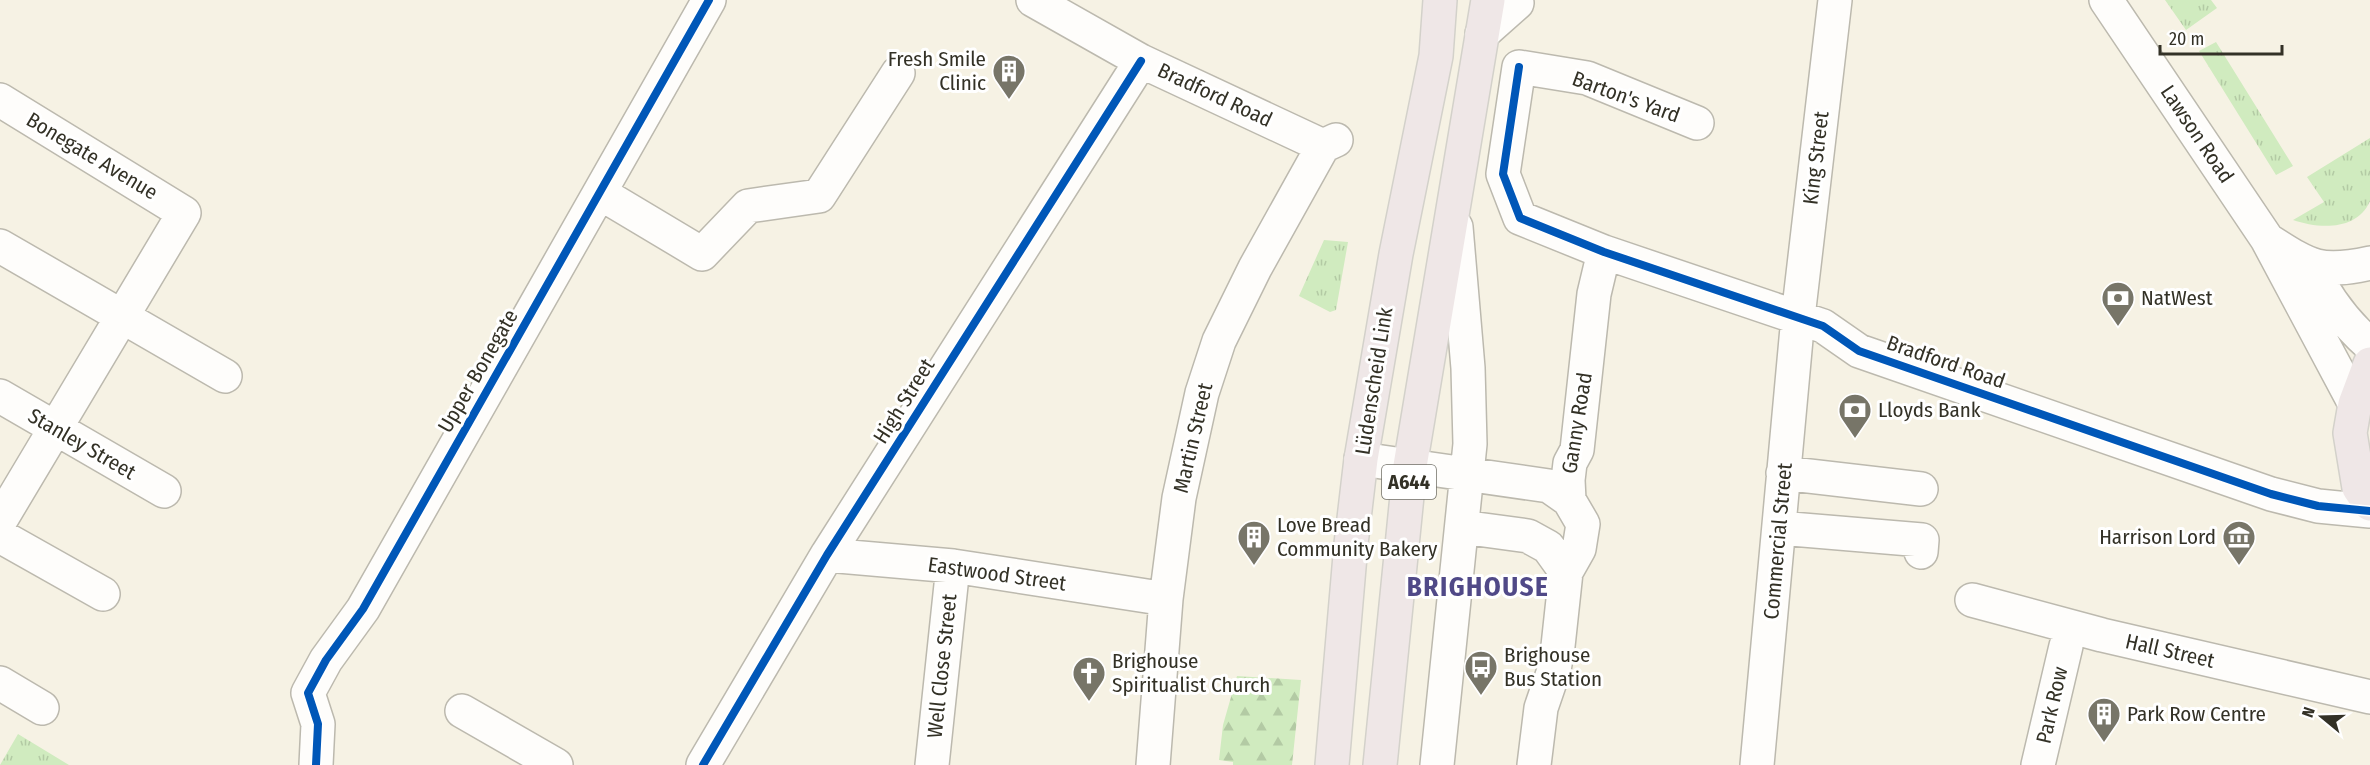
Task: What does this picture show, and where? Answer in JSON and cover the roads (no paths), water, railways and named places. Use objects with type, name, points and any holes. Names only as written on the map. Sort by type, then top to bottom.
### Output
[{"type":"main road","name":"Lüdenscheid Link","points":[[1332,765],[1351,544],[1361,459],[1396,254],[1436,56],[1440,0]]},
{"type":"main road","name":"A644","points":[[1380,765],[1410,466],[1482,34],[1503,2]]},
{"type":"main road","points":[[2370,364],[2355,404],[2350,433],[2359,488],[2370,504]]},
{"type":"street","name":"Upper Bonegate","points":[[316,765],[318,724],[308,693],[326,660],[363,609],[709,0]]},
{"type":"street","name":"Bradford Road","points":[[1033,0],[1141,61],[1329,143]]},
{"type":"street","name":"King Street","points":[[1798,317],[1835,0]]},
{"type":"street","name":"Lawson Road","points":[[2106,0],[2267,238],[2355,404]]},
{"type":"street","name":"High Street","points":[[703,765],[827,555],[1141,61]]},
{"type":"street","name":"Barton's Yard","points":[[1520,218],[1503,174],[1519,67],[1587,78],[1697,123]]},
{"type":"street","points":[[600,193],[702,254],[748,206],[819,196],[898,74]]},
{"type":"street","name":"Bonegate Avenue","points":[[0,100],[184,213],[122,316]]},
{"type":"street","name":"Martin Street","points":[[1153,761],[1166,599],[1179,498],[1202,393],[1220,340],[1255,268],[1329,143]]},
{"type":"street","points":[[1437,765],[1470,444],[1468,368],[1454,201]]},
{"type":"street","name":"Bradford Road","points":[[1520,218],[1604,252],[1823,326],[1859,351],[2271,494],[2318,506],[2370,511]]},
{"type":"street","name":"Lawson Road","points":[[2267,238],[2312,265],[2339,270],[2370,263]]},
{"type":"street","points":[[0,246],[225,376]]},
{"type":"street","name":"Ganny Road","points":[[1534,765],[1541,708],[1554,670],[1558,646],[1566,572],[1579,549],[1583,524],[1569,500],[1568,480],[1570,463],[1576,450],[1594,294],[1604,252]]},
{"type":"street","points":[[2312,265],[2331,304],[2350,328],[2370,345]]},
{"type":"street","points":[[0,521],[122,316]]},
{"type":"street","name":"Commercial Street","points":[[1757,765],[1798,317]]},
{"type":"street","name":"Stanley Street","points":[[0,396],[164,491]]},
{"type":"street","points":[[1361,459],[1549,486],[1569,500]]},
{"type":"street","points":[[1784,472],[1920,489]]},
{"type":"street","points":[[1462,527],[1528,536],[1548,547],[1566,572]]},
{"type":"street","points":[[1779,528],[1922,540],[1921,552]]},
{"type":"street","points":[[0,536],[103,594]]},
{"type":"street","name":"Eastwood Street","points":[[827,555],[953,567],[1166,599]]},
{"type":"street","name":"Well Close Street","points":[[932,765],[953,567]]},
{"type":"street","name":"Hall Street","points":[[1972,600],[2102,635],[2370,697]]},
{"type":"street","name":"Park Row","points":[[2038,765],[2066,646]]},
{"type":"street","points":[[0,682],[42,708]]},
{"type":"street","points":[[462,711],[556,765]]},
{"type":"place","name":"Fresh Smile Clinic","points":[[1009,100]]},
{"type":"place","name":"NatWest","points":[[2118,327]]},
{"type":"place","name":"Lloyds Bank","points":[[1855,439]]},
{"type":"place","name":"Love Bread Community Bakery","points":[[1254,566]]},
{"type":"place","name":"Harrison Lord","points":[[2239,566]]},
{"type":"place","name":"Brighouse Bus Station","points":[[1481,696]]},
{"type":"place","name":"Brighouse Spiritualist Church","points":[[1089,702]]},
{"type":"place","name":"Park Row Centre","points":[[2104,743]]},
{"type":"district","name":"BRIGHOUSE","points":[[1478,587]]}]
